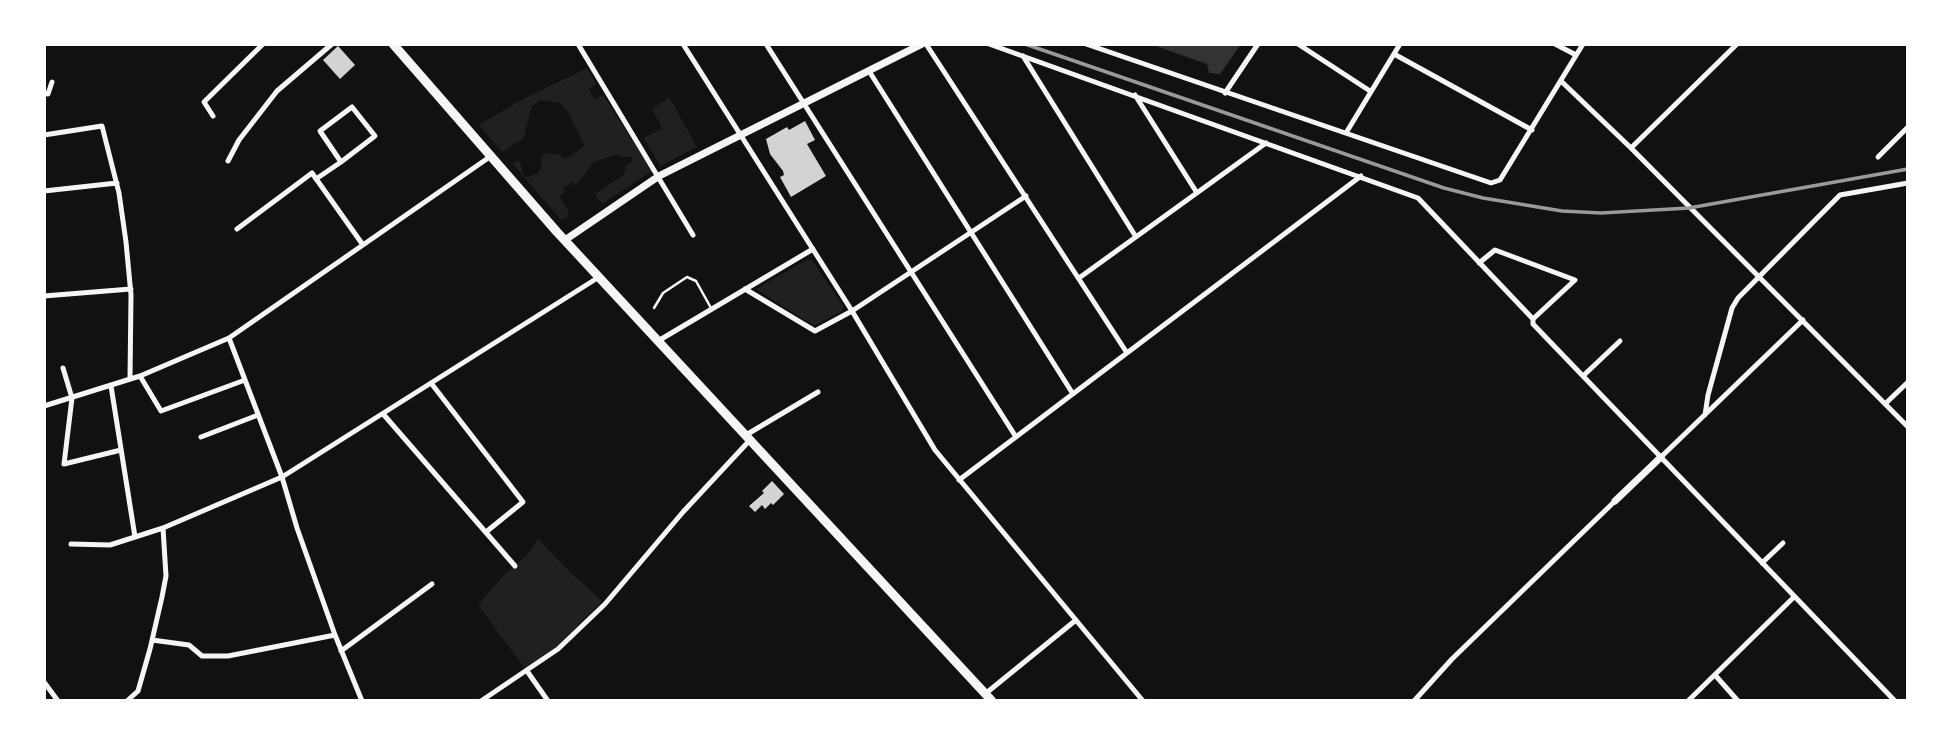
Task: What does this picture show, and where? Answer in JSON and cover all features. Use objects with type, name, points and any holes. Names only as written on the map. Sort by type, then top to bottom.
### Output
[{"type":"highway","points":[[393,44],[565,240],[988,697]]},
{"type":"street","points":[[213,116],[204,102],[263,44]]},
{"type":"street","points":[[229,161],[239,140],[277,91],[332,44]]},
{"type":"street","points":[[578,44],[692,235]]},
{"type":"street","points":[[683,44],[852,311],[935,450],[1143,701]]},
{"type":"street","points":[[766,44],[1016,437]]},
{"type":"street","points":[[565,240],[659,176],[924,44],[1127,353]]},
{"type":"street","points":[[989,44],[1418,198],[1533,319],[1533,324],[1895,701]]},
{"type":"street","points":[[1086,44],[1491,183],[1500,180],[1583,44]]},
{"type":"street","points":[[1225,93],[1258,44]]},
{"type":"street","points":[[1298,44],[1370,91]]},
{"type":"street","points":[[1346,133],[1400,44]]},
{"type":"street","points":[[1555,44],[1576,55]]},
{"type":"street","points":[[1631,148],[1737,44]]},
{"type":"street","points":[[1394,54],[1531,130]]},
{"type":"street","points":[[1023,56],[1136,237]]},
{"type":"street","points":[[869,71],[1073,394]]},
{"type":"street","points":[[1561,81],[1908,427]]},
{"type":"street","points":[[44,93],[48,94],[52,82]]},
{"type":"street","points":[[1135,95],[1197,193]]},
{"type":"street","points":[[316,180],[341,162],[375,136],[352,107],[320,131],[341,162]]},
{"type":"street","points":[[44,135],[102,126],[117,183],[131,289],[130,379]]},
{"type":"street","points":[[1878,157],[1908,127]]},
{"type":"street","points":[[1079,278],[1266,143]]},
{"type":"street","points":[[44,406],[140,376],[229,338],[491,156]]},
{"type":"street","points":[[236,229],[312,173],[363,245]]},
{"type":"street","points":[[959,480],[1361,176]]},
{"type":"street","points":[[44,191],[117,183]]},
{"type":"street","points":[[1705,415],[1732,308],[1738,298],[1840,195],[1908,183]]},
{"type":"street","points":[[745,289],[815,331],[852,311],[1026,196]]},
{"type":"street","points":[[658,341],[813,249]]},
{"type":"street","points":[[1479,263],[1495,250],[1575,280],[1533,319]]},
{"type":"street","points":[[71,544],[110,545],[163,528],[282,477],[599,277]]},
{"type":"street","points":[[44,296],[131,289]]},
{"type":"street","points":[[1414,701],[1452,659],[1802,320]]},
{"type":"street","points":[[229,338],[282,477],[341,652],[362,701]]},
{"type":"street","points":[[1583,376],[1620,341]]},
{"type":"street","points":[[64,368],[72,398],[64,464],[121,450]]},
{"type":"street","points":[[140,376],[161,411],[245,380]]},
{"type":"street","points":[[1885,404],[1908,382]]},
{"type":"street","points":[[431,383],[523,502],[486,532]]},
{"type":"street","points":[[111,386],[135,537]]},
{"type":"street","points":[[481,701],[558,649],[605,604],[748,438],[818,391]]},
{"type":"street","points":[[201,437],[258,415]]},
{"type":"street","points":[[384,415],[515,566]]},
{"type":"street","points":[[127,701],[138,691],[166,576],[163,528]]},
{"type":"street","points":[[1762,563],[1783,543]]},
{"type":"street","points":[[341,652],[432,584]]},
{"type":"street","points":[[1688,701],[1794,597]]},
{"type":"street","points":[[988,697],[1076,620]]},
{"type":"street","points":[[152,640],[189,645],[202,656],[228,656],[335,635]]},
{"type":"street","points":[[527,671],[548,701]]},
{"type":"street","points":[[1714,675],[1738,701]]},
{"type":"street","points":[[44,682],[58,701]]},
{"type":"lane","points":[[654,308],[663,293],[687,277],[696,281],[711,308]]},
{"type":"shaded area","points":[[1150,44],[1241,44],[1220,74],[1209,73],[1207,64]]},
{"type":"shaded area","points":[[587,68],[596,84],[589,89],[594,99],[603,95],[652,171],[602,204],[595,194],[622,176],[626,165],[633,161],[631,157],[618,154],[594,162],[575,186],[573,182],[563,188],[565,191],[559,197],[569,212],[568,216],[561,220],[512,163],[520,161],[526,177],[537,174],[543,155],[558,154],[565,159],[582,148],[584,144],[566,109],[560,103],[540,100],[531,107],[524,138],[502,152],[479,125],[519,101]]},
{"type":"shaded area","points":[[669,97],[697,147],[660,166],[644,138],[662,128],[652,109]]},
{"type":"shaded area","points":[[806,260],[812,260],[843,306],[842,311],[814,326],[756,289]]},
{"type":"shaded area","points":[[538,539],[602,601],[556,647],[526,670],[478,605],[503,576],[529,553]]},
{"type":"building","points":[[338,46],[355,65],[340,79],[323,60]]},
{"type":"building","points":[[805,121],[815,140],[807,144],[826,176],[791,197],[780,177],[784,175],[783,171],[770,154],[766,139]]},
{"type":"building","points":[[772,481],[784,494],[773,505],[771,503],[765,509],[762,505],[755,512],[749,506],[764,493],[762,491]]},
{"type":"railway","points":[[1025,44],[1444,188],[1483,198],[1562,211],[1601,213],[1689,208],[1908,169]]}]
